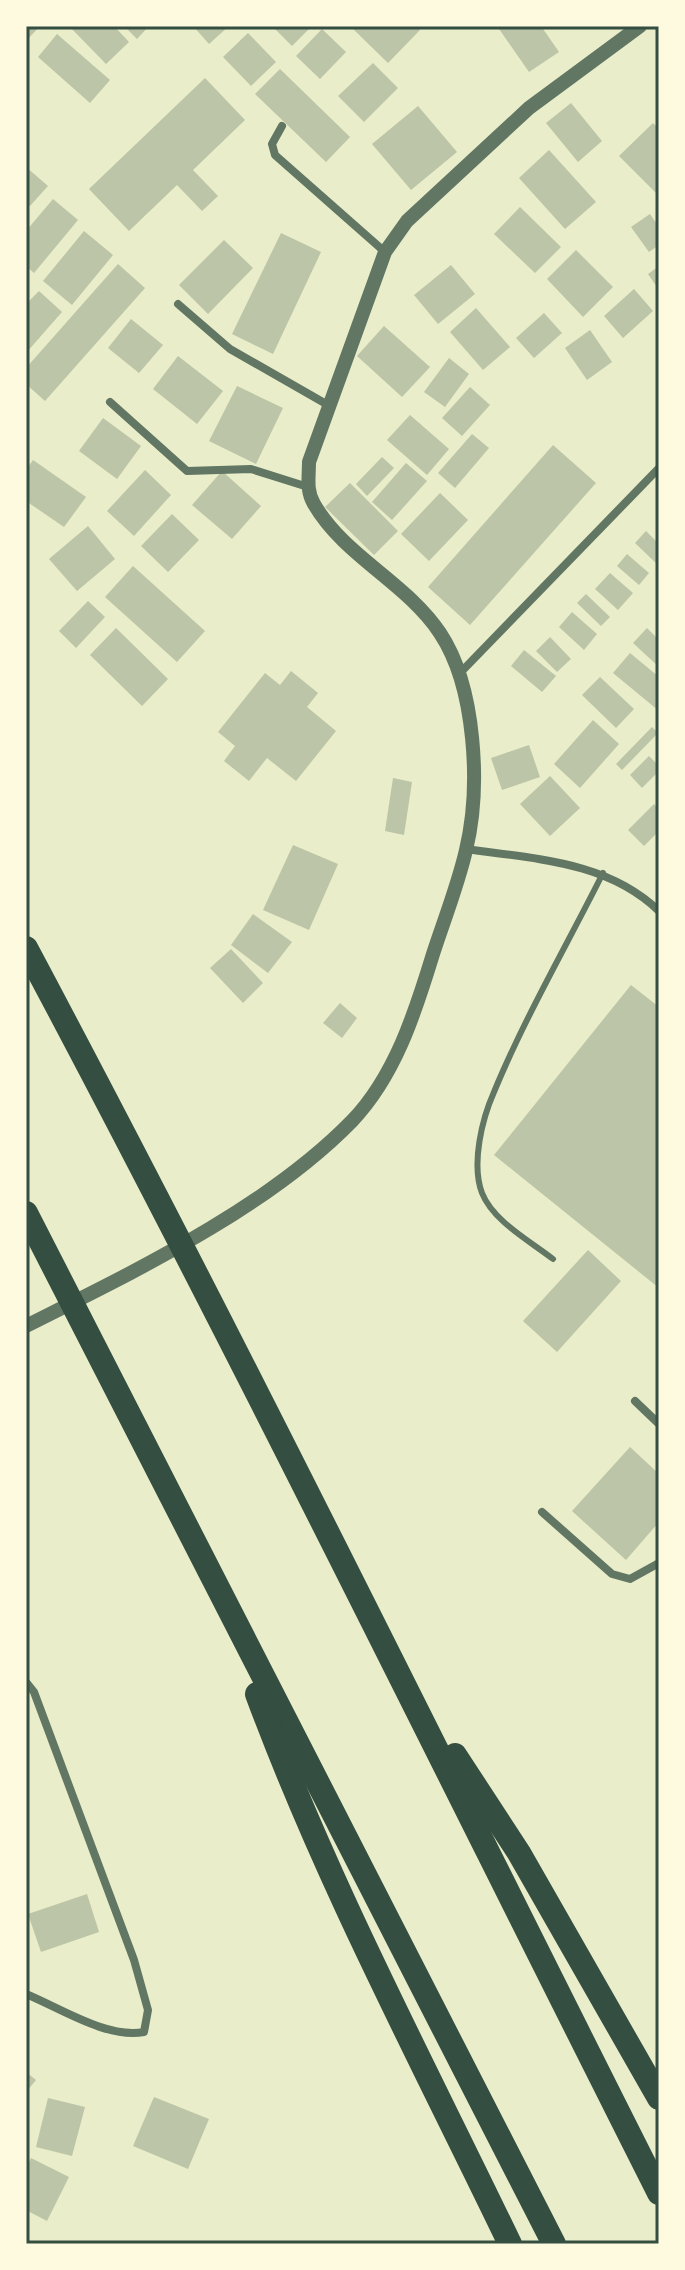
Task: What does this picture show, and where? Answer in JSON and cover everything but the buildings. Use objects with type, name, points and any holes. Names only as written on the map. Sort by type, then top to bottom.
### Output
[{"type":"highway","points":[[26,948],[137,1157],[395,1663],[659,2193]]},
{"type":"highway","points":[[27,1215],[554,2244]]},
{"type":"highway","points":[[217,1588],[284,1766],[510,2244]]},
{"type":"highway","points":[[395,1663],[519,1853],[659,2098]]},
{"type":"street","points":[[26,1326],[219,1221],[330,1142],[378,1089],[410,1022],[466,849],[472,756],[461,672],[440,632],[333,528],[313,503],[308,487],[309,462],[385,252],[407,221],[529,108],[640,26]]},
{"type":"street","points":[[282,126],[272,144],[275,155],[385,252]]},
{"type":"street","points":[[178,304],[230,349],[328,405]]},
{"type":"street","points":[[110,402],[187,471],[251,469],[308,487]]},
{"type":"street","points":[[461,672],[659,468]]},
{"type":"street","points":[[466,849],[603,873],[642,894],[659,911]]},
{"type":"street","points":[[635,1401],[659,1424]]},
{"type":"street","points":[[542,1512],[612,1574],[630,1579],[659,1563]]},
{"type":"street","points":[[26,1682],[34,1692],[134,1960],[148,2010],[144,2032],[132,2034],[109,2028],[26,1994]]},
{"type":"lane","points":[[553,1259],[495,1212],[483,1195],[478,1177],[479,1151],[493,1094],[603,873]]}]
